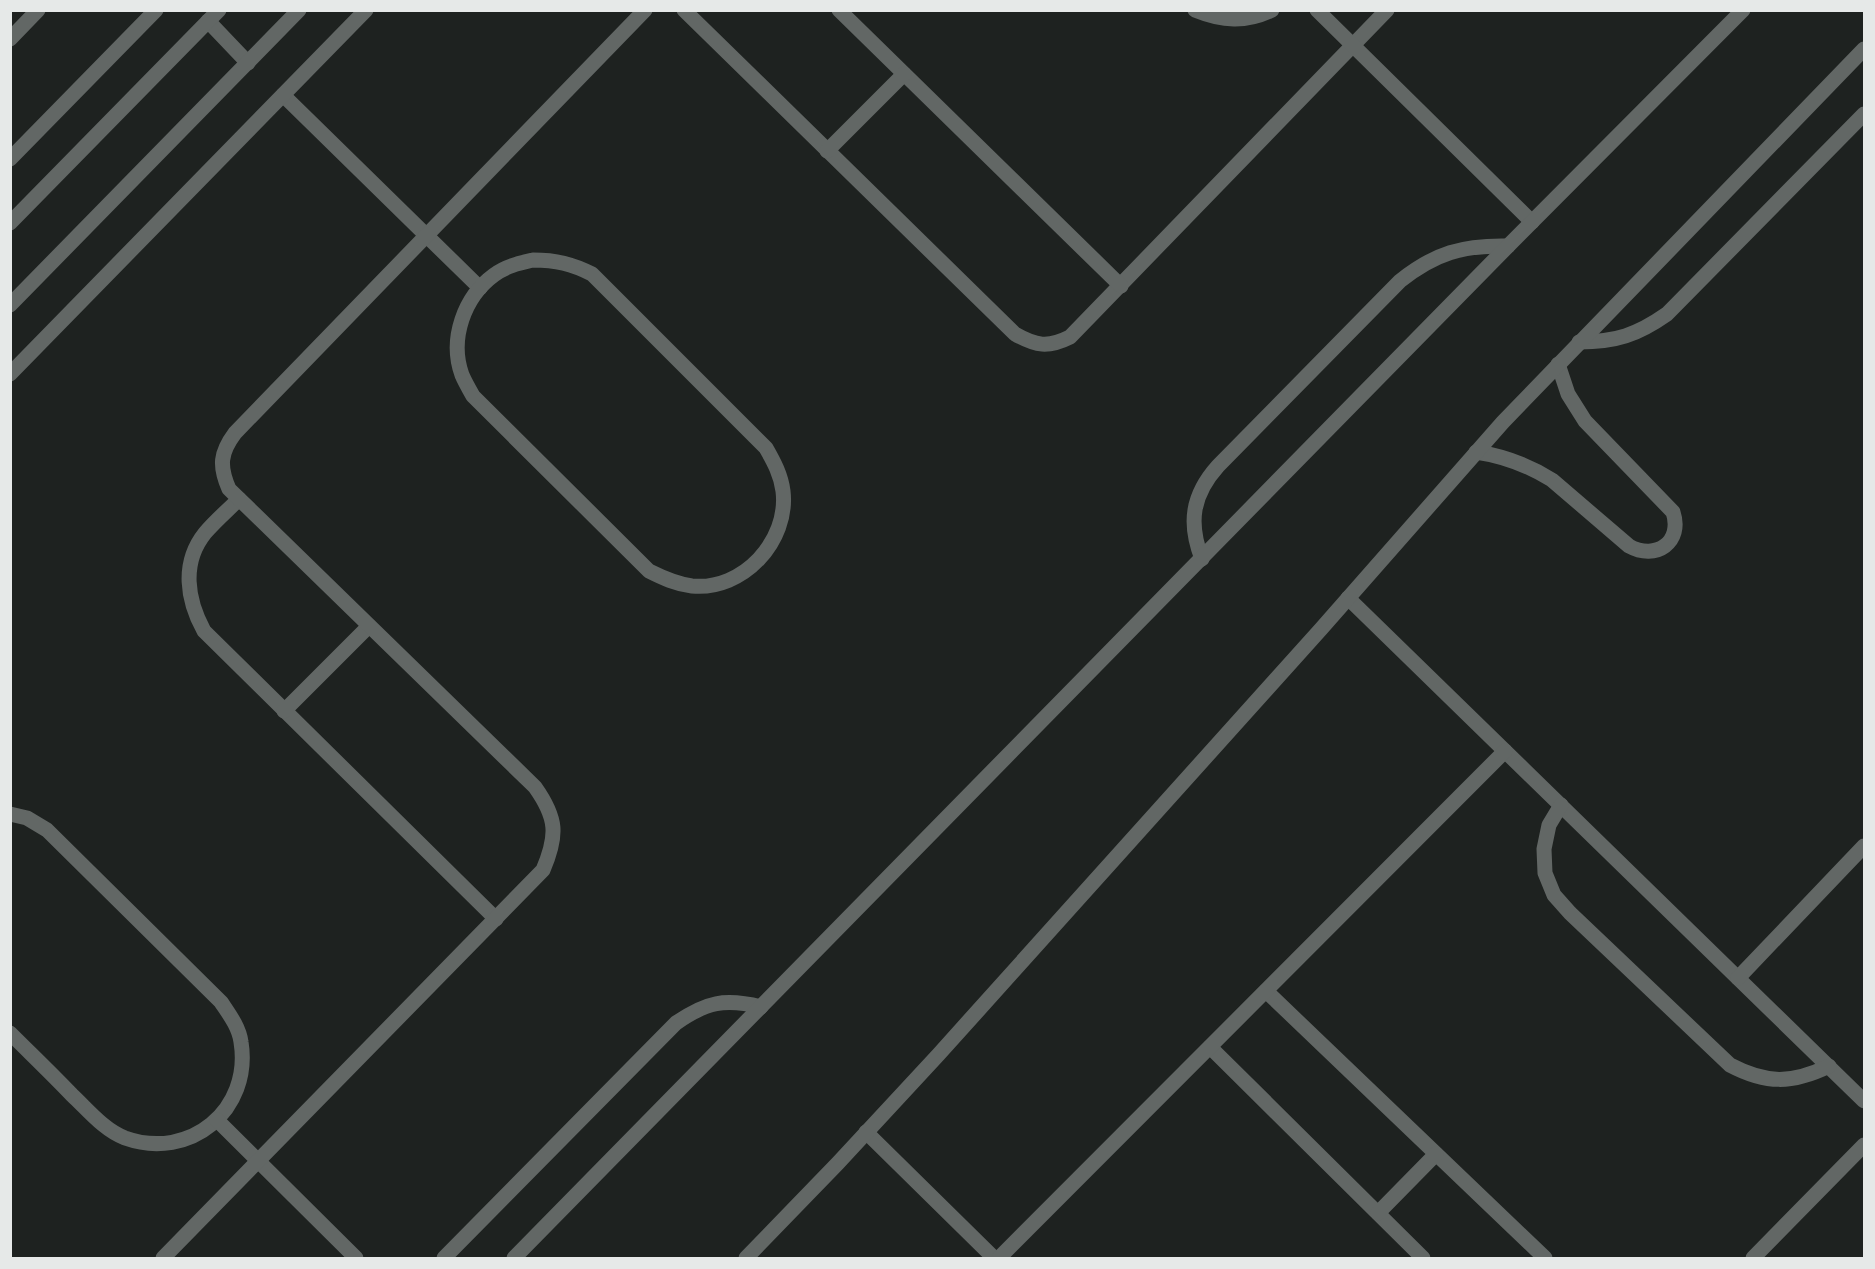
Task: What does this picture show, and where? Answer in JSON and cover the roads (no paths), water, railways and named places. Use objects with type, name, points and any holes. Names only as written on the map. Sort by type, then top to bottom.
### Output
[{"type":"street","points":[[10,39],[38,10]]},
{"type":"street","points":[[10,159],[156,10]]},
{"type":"street","points":[[10,305],[299,10]]},
{"type":"street","points":[[10,374],[366,10]]},
{"type":"street","points":[[163,1258],[543,870],[552,850],[554,827],[548,805],[535,787],[229,489],[223,474],[222,460],[226,445],[235,433],[645,10]]},
{"type":"street","points":[[684,10],[1015,334],[1028,342],[1042,345],[1057,343],[1070,337],[1387,10]]},
{"type":"street","points":[[839,10],[1120,286]]},
{"type":"street","points":[[1195,10],[1214,18],[1238,20],[1260,16],[1272,10]]},
{"type":"street","points":[[1317,10],[1532,222]]},
{"type":"street","points":[[514,1258],[1508,246],[1743,10]]},
{"type":"street","points":[[10,223],[213,16],[248,63]]},
{"type":"street","points":[[746,1258],[939,1054],[1476,452],[1579,342],[1864,49]]},
{"type":"street","points":[[827,151],[904,75]]},
{"type":"street","points":[[283,95],[480,288]]},
{"type":"street","points":[[1579,342],[1602,342],[1626,337],[1648,328],[1667,314],[1864,114]]},
{"type":"street","points":[[1202,559],[1196,543],[1194,510],[1207,479],[1218,466],[1400,281],[1418,267],[1439,256],[1462,249],[1508,246]]},
{"type":"street","points":[[533,260],[554,260],[574,265],[592,274],[766,448],[778,469],[783,492],[782,517],[774,540],[760,560],[741,574],[718,584],[694,586],[670,582],[649,571],[473,396],[462,375],[457,352],[459,329],[466,307],[480,288],[495,274],[513,265],[533,260]]},
{"type":"street","points":[[1476,452],[1509,458],[1538,471],[1637,551],[1656,551],[1665,546],[1675,530],[1676,521],[1673,512],[1585,421],[1568,394],[1558,364]]},
{"type":"street","points":[[238,499],[204,534],[189,572],[189,592],[194,613],[204,631],[496,919]]},
{"type":"street","points":[[1348,598],[1864,1101]]},
{"type":"street","points":[[284,711],[369,626]]},
{"type":"street","points":[[866,1132],[997,1258],[1505,751]]},
{"type":"street","points":[[1561,805],[1549,825],[1544,849],[1545,873],[1554,895],[1570,913],[1730,1065],[1748,1075],[1769,1080],[1810,1075],[1829,1066]]},
{"type":"street","points":[[10,814],[27,818],[47,830],[221,1002],[233,1020],[241,1040],[243,1062],[239,1084],[230,1104],[217,1120],[196,1136],[172,1143],[147,1144],[123,1137],[102,1124],[10,1033]]},
{"type":"street","points":[[1738,978],[1864,846]]},
{"type":"street","points":[[1266,991],[1545,1258]]},
{"type":"street","points":[[444,1258],[676,1023],[691,1012],[707,1005],[725,1002],[761,1007]]},
{"type":"street","points":[[1210,1047],[1424,1258]]},
{"type":"street","points":[[217,1120],[356,1258]]},
{"type":"street","points":[[1753,1258],[1864,1145]]},
{"type":"street","points":[[1378,1213],[1436,1154]]}]
